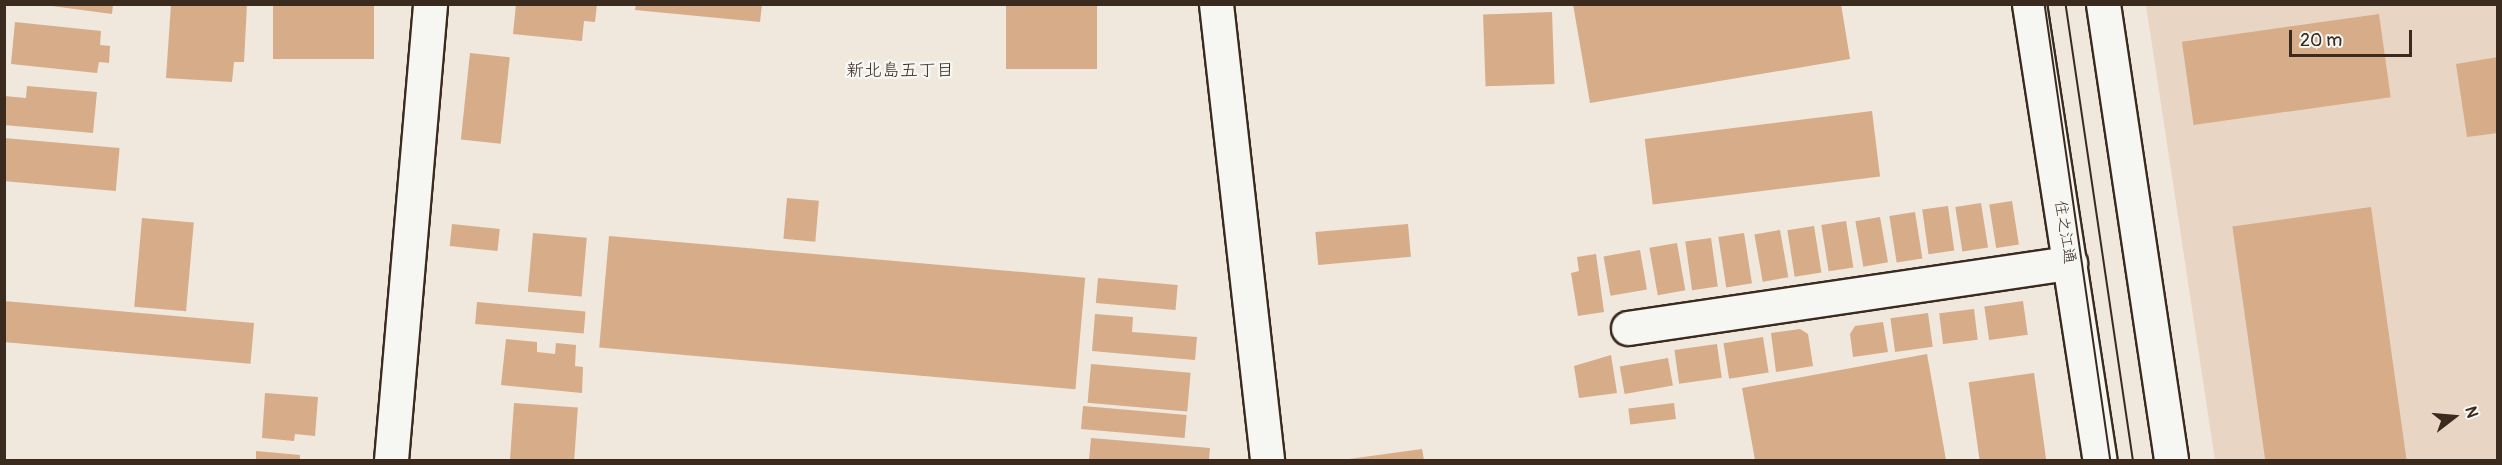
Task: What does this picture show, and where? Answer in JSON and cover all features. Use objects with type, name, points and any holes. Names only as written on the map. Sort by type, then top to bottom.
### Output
[{"type":"street","points":[[391,460],[430,4]]},
{"type":"street","points":[[1216,4],[1267,460]]},
{"type":"street","name":"住之江通","points":[[2030,4],[2100,460]]},
{"type":"street","points":[[2103,4],[2171,460]]},
{"type":"street","points":[[1628,328],[2070,263]]},
{"type":"shaded area","points":[[2146,5],[2497,5],[2497,460],[2215,460]]},
{"type":"building","points":[[37,4],[113,4],[112,14]]},
{"type":"building","points":[[171,4],[247,4],[244,62],[234,62],[232,82],[166,78]]},
{"type":"building","points":[[273,4],[374,4],[374,59],[273,59]]},
{"type":"building","points":[[516,4],[597,4],[595,22],[584,21],[582,41],[513,34]]},
{"type":"building","points":[[636,4],[762,4],[760,22],[635,10]]},
{"type":"building","points":[[1006,4],[1097,4],[1097,69],[1006,69]]},
{"type":"building","points":[[1573,4],[1841,4],[1850,59],[1590,103]]},
{"type":"building","points":[[1552,12],[1555,84],[1486,86],[1483,14]]},
{"type":"building","points":[[2379,14],[2391,97],[2194,125],[2182,42]]},
{"type":"building","points":[[15,22],[101,31],[100,45],[110,46],[109,63],[99,62],[97,73],[11,64]]},
{"type":"building","points":[[470,53],[510,57],[501,144],[461,140]]},
{"type":"building","points":[[2498,57],[2498,133],[2467,137],[2456,64]]},
{"type":"building","points":[[27,86],[97,92],[93,133],[4,125],[4,96],[26,98]]},
{"type":"building","points":[[1872,111],[1880,177],[1653,204],[1645,139]]},
{"type":"building","points":[[4,138],[120,148],[116,191],[4,181]]},
{"type":"building","points":[[787,198],[819,201],[815,242],[783,239]]},
{"type":"building","points":[[2012,201],[2019,244],[1996,248],[1989,205]]},
{"type":"building","points":[[1981,203],[1988,247],[1962,252],[1955,207]]},
{"type":"building","points":[[1948,206],[1954,251],[1929,254],[1922,210]]},
{"type":"building","points":[[2371,207],[2407,460],[2265,460],[2232,226]]},
{"type":"building","points":[[1915,212],[1922,258],[1897,262],[1889,216]]},
{"type":"building","points":[[1880,217],[1888,262],[1863,267],[1855,221]]},
{"type":"building","points":[[142,218],[194,223],[186,311],[134,307]]},
{"type":"building","points":[[1846,221],[1853,267],[1829,271],[1821,225]]},
{"type":"building","points":[[452,224],[500,229],[497,251],[450,246]]},
{"type":"building","points":[[1408,224],[1411,257],[1318,265],[1315,232]]},
{"type":"building","points":[[1814,226],[1821,272],[1795,277],[1787,230]]},
{"type":"building","points":[[1780,230],[1788,277],[1763,282],[1754,235]]},
{"type":"building","points":[[533,233],[587,238],[582,296],[528,292]]},
{"type":"building","points":[[1744,233],[1752,283],[1726,287],[1718,237]]},
{"type":"building","points":[[609,236],[1085,278],[1075,389],[599,348]]},
{"type":"building","points":[[1711,238],[1718,287],[1692,290],[1685,242]]},
{"type":"building","points":[[1677,243],[1685,290],[1658,295],[1649,248]]},
{"type":"building","points":[[1640,250],[1647,289],[1611,296],[1604,256]]},
{"type":"building","points":[[1596,254],[1604,312],[1578,316],[1571,273],[1579,271],[1577,257]]},
{"type":"building","points":[[1098,278],[1178,285],[1176,310],[1096,303]]},
{"type":"building","points":[[4,301],[254,323],[250,364],[4,342]]},
{"type":"building","points":[[2023,301],[2028,335],[1989,340],[1984,306]]},
{"type":"building","points":[[477,302],[586,311],[584,333],[475,324]]},
{"type":"building","points":[[1974,309],[1978,340],[1943,344],[1939,313]]},
{"type":"building","points":[[1928,313],[1933,347],[1895,352],[1890,318]]},
{"type":"building","points":[[1095,314],[1133,317],[1132,332],[1197,337],[1195,360],[1092,351]]},
{"type":"building","points":[[1883,322],[1888,352],[1853,357],[1850,334],[1855,326]]},
{"type":"building","points":[[1800,329],[1808,334],[1813,366],[1776,372],[1771,333]]},
{"type":"building","points":[[1763,337],[1769,373],[1729,379],[1723,343]]},
{"type":"building","points":[[506,339],[537,342],[537,352],[555,354],[556,343],[576,345],[575,366],[583,367],[582,393],[501,385]]},
{"type":"building","points":[[1717,344],[1722,378],[1679,384],[1674,350]]},
{"type":"building","points":[[1927,354],[1946,460],[1755,460],[1742,388]]},
{"type":"building","points":[[1611,355],[1617,393],[1579,398],[1574,366]]},
{"type":"building","points":[[1668,358],[1673,386],[1625,394],[1620,367]]},
{"type":"building","points":[[1091,364],[1191,373],[1187,412],[1088,403]]},
{"type":"building","points":[[2034,373],[2046,460],[1980,460],[1969,382]]},
{"type":"building","points":[[265,393],[318,397],[315,436],[295,434],[294,441],[262,438]]},
{"type":"building","points":[[514,403],[578,407],[574,460],[510,460]]},
{"type":"building","points":[[1674,403],[1676,419],[1630,424],[1628,409]]},
{"type":"building","points":[[1083,406],[1187,415],[1185,438],[1081,429]]},
{"type":"building","points":[[1091,438],[1210,448],[1209,460],[1089,460]]},
{"type":"building","points":[[1422,449],[1424,460],[1349,460],[1349,459]]},
{"type":"building","points":[[256,451],[300,455],[300,460],[256,460]]},
{"type":"tram line","points":[[2045,4],[2111,460]]},
{"type":"tram line","points":[[2066,4],[2133,460]]},
{"type":"district","name":"新北島五丁目","points":[[900,71]]}]
